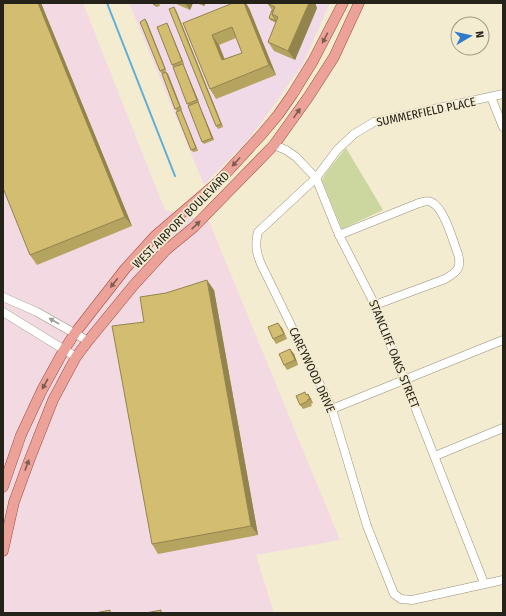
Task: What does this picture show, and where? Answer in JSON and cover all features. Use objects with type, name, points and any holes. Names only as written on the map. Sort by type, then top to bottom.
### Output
[{"type":"main road","name":"WEST AIRPORT BOULEVARD","points":[[3,487],[21,436],[42,390],[74,333],[125,269],[155,236],[217,183],[262,134],[292,95],[313,61],[343,3]]},
{"type":"main road","name":"WEST AIRPORT BOULEVARD","points":[[3,551],[14,502],[29,461],[53,400],[76,357],[133,286],[166,250],[194,227],[274,145],[309,96],[334,57],[359,3]]},
{"type":"main road","points":[[338,13],[352,20]]},
{"type":"main road","points":[[262,134],[274,145]]},
{"type":"main road","points":[[217,183],[227,193]]},
{"type":"street","name":"SUMMERFIELD PLACE","points":[[261,264],[256,252],[258,232],[316,178],[337,150],[354,134],[374,122],[503,94]]},
{"type":"street","points":[[491,97],[503,127]]},
{"type":"street","name":"STANCLIFF OAKS STREET","points":[[274,145],[286,150],[316,178],[339,235],[375,305],[484,583]]},
{"type":"street","points":[[339,235],[427,201],[433,202],[441,210],[460,261],[454,274],[375,305]]},
{"type":"street","name":"CAREYWOOD DRIVE","points":[[261,264],[332,409],[367,526],[394,594],[401,599],[412,600],[503,580]]},
{"type":"street","points":[[3,298],[37,312],[88,341]]},
{"type":"street","points":[[3,312],[76,357]]},
{"type":"street","points":[[332,409],[503,340]]},
{"type":"street","points":[[435,456],[503,428]]},
{"type":"shaded area","points":[[3,3],[83,3],[165,210],[209,221],[340,540],[256,555],[274,613],[3,613]]},
{"type":"shaded area","points":[[129,3],[330,3],[303,64],[248,140],[204,185]]},
{"type":"green space","points":[[346,148],[383,210],[342,229],[322,180]]},
{"type":"building","points":[[3,3],[38,3],[125,217],[30,255],[3,188]]},
{"type":"building","points":[[233,3],[244,3],[269,65],[210,89],[183,23]],"holes":[[[232,27],[242,53],[222,60],[212,35]]]},
{"type":"building","points":[[267,3],[309,3],[288,51],[268,42],[278,17],[272,14],[275,7]]},
{"type":"building","points":[[174,7],[221,124],[216,126],[169,9]]},
{"type":"building","points":[[272,10],[272,14],[276,21],[269,18]]},
{"type":"building","points":[[145,19],[165,69],[160,71],[140,22]]},
{"type":"building","points":[[167,23],[182,61],[172,65],[157,27]]},
{"type":"building","points":[[183,64],[197,100],[187,104],[173,67]]},
{"type":"building","points":[[166,72],[180,107],[175,109],[162,74]]},
{"type":"building","points":[[198,102],[212,138],[202,142],[188,106]]},
{"type":"building","points":[[181,110],[196,148],[191,150],[176,112]]},
{"type":"building","points":[[207,280],[251,526],[152,544],[112,326],[144,322],[140,297],[166,293]]},
{"type":"building","points":[[278,323],[284,334],[273,339],[268,327]]},
{"type":"building","points":[[290,349],[295,360],[284,365],[279,354]]},
{"type":"building","points":[[305,392],[306,395],[308,394],[310,399],[300,405],[296,396]]},
{"type":"building","points":[[110,610],[110,613],[95,613]]},
{"type":"building","points":[[161,610],[161,613],[146,613]]},
{"type":"waterway","points":[[107,3],[175,176]]}]
